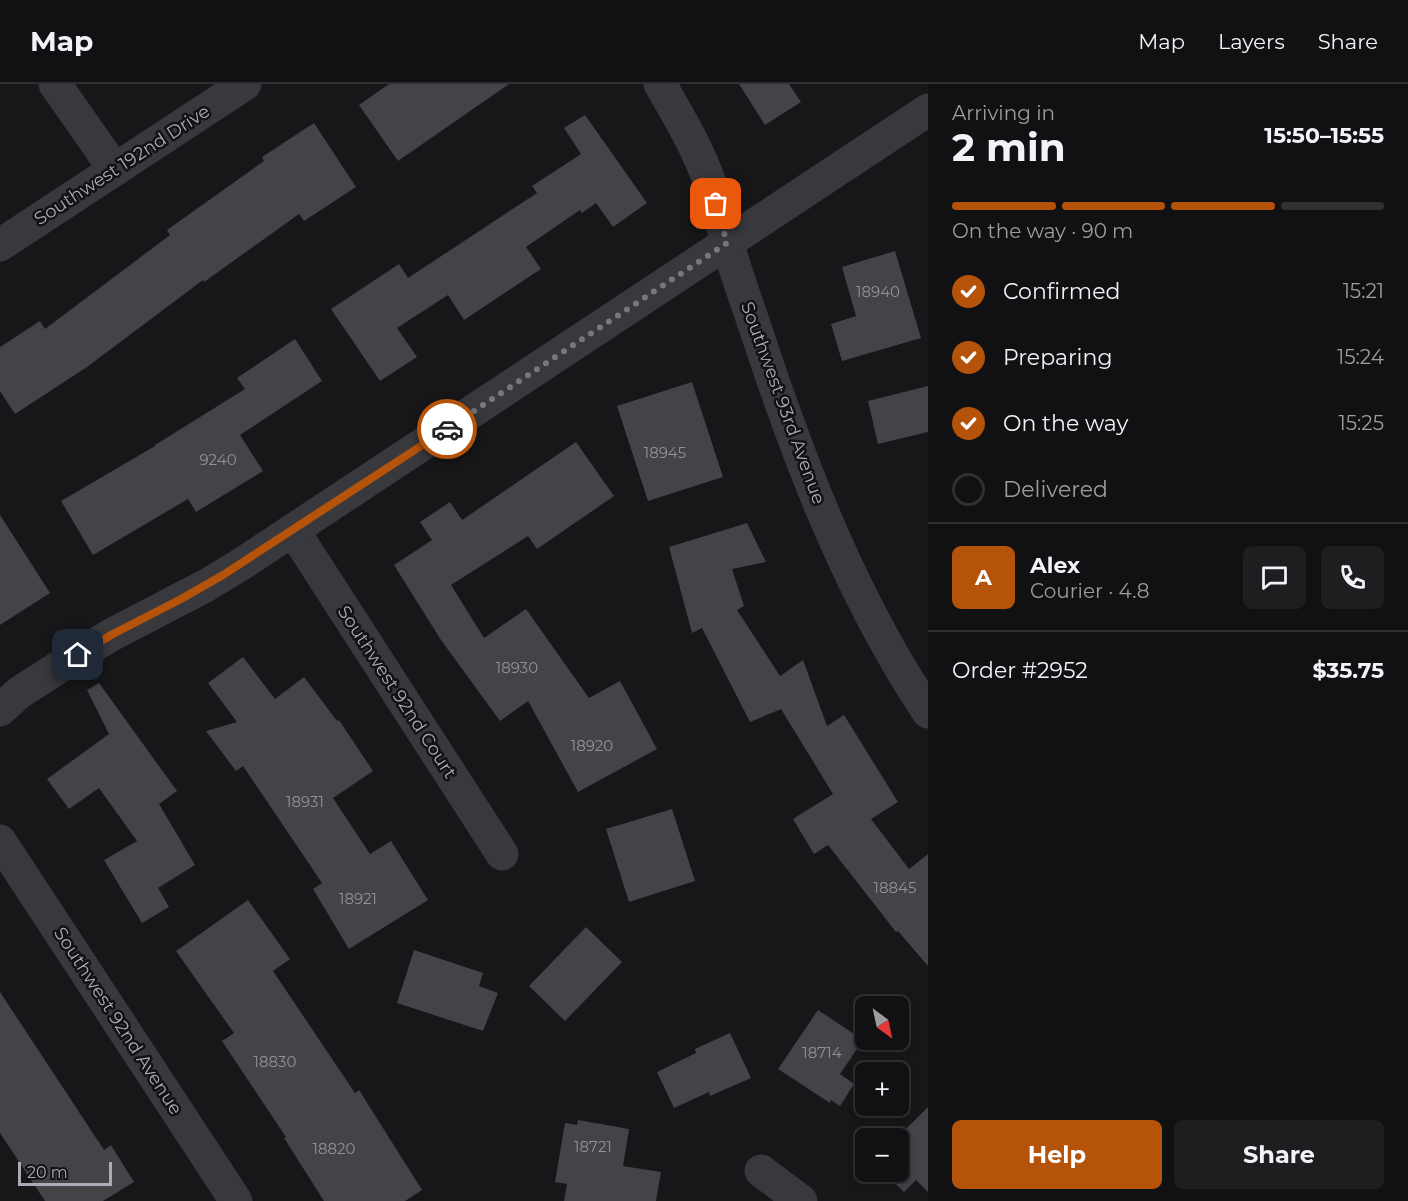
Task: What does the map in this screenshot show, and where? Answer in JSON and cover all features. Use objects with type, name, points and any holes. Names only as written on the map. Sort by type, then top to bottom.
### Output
[{"type":"street","points":[[55,84],[115,170]]},
{"type":"street","name":"Southwest 192nd Drive","points":[[0,245],[245,84]]},
{"type":"street","name":"Southwest 93rd Avenue","points":[[660,84],[711,184],[727,243],[766,360],[800,457],[841,555],[886,643],[928,712]]},
{"type":"street","points":[[0,710],[43,676],[113,634],[207,585],[293,530],[928,110]]},
{"type":"street","name":"Southwest 92nd Court","points":[[293,530],[502,854]]},
{"type":"street","name":"Southwest 92nd Avenue","points":[[0,841],[236,1201]]},
{"type":"street","points":[[761,1171],[801,1201]]},
{"type":"building","points":[[389,84],[509,84],[398,161],[359,105]]},
{"type":"building","points":[[739,84],[789,84],[801,102],[765,125]]},
{"type":"building","points":[[585,115],[647,203],[613,227],[596,203],[582,213],[580,210],[526,247],[541,269],[464,320],[448,295],[397,328],[417,357],[380,381],[331,309],[399,264],[408,278],[537,193],[532,186],[581,154],[564,128]]},
{"type":"building","points":[[314,123],[356,187],[304,221],[299,214],[204,282],[203,280],[87,367],[15,414],[0,391],[0,347],[40,321],[45,329],[170,235],[167,230],[264,161],[262,157]]},
{"type":"building","points":[[895,251],[921,338],[842,361],[831,324],[856,316],[842,267]]},
{"type":"building","points":[[295,339],[322,381],[240,435],[263,471],[196,512],[188,499],[93,555],[61,501],[155,446],[245,389],[237,378]]},
{"type":"building","points":[[692,382],[723,477],[648,501],[617,406]]},
{"type":"building","points":[[928,386],[928,432],[878,444],[868,401]]},
{"type":"building","points":[[576,442],[614,496],[537,549],[528,536],[451,585],[484,638],[526,609],[589,698],[620,681],[657,749],[578,792],[528,701],[500,721],[441,640],[394,565],[432,540],[420,522],[450,502],[462,520]]},
{"type":"building","points":[[0,515],[50,593],[0,625]]},
{"type":"building","points":[[747,523],[766,562],[732,569],[744,606],[737,610],[780,676],[803,660],[827,726],[844,715],[898,802],[871,819],[909,869],[928,854],[928,966],[898,931],[896,932],[828,845],[814,854],[793,819],[833,794],[781,709],[750,722],[702,628],[692,633],[669,547]]},
{"type":"building","points":[[243,657],[275,699],[304,677],[337,721],[339,720],[373,771],[333,798],[370,854],[391,841],[428,900],[349,949],[313,889],[322,883],[243,766],[236,771],[206,731],[237,722],[208,683]]},
{"type":"building","points":[[99,683],[177,791],[159,804],[195,865],[158,888],[169,907],[142,923],[104,860],[137,841],[99,788],[69,809],[47,779],[109,734],[87,690]]},
{"type":"building","points":[[672,809],[695,881],[629,902],[606,829]]},
{"type":"building","points":[[248,900],[290,959],[273,971],[355,1093],[359,1090],[422,1190],[405,1201],[324,1201],[284,1138],[286,1137],[222,1041],[234,1033],[176,951]]},
{"type":"building","points":[[586,927],[622,962],[565,1021],[529,986]]},
{"type":"building","points":[[414,950],[483,973],[479,986],[498,993],[483,1031],[397,1003]]},
{"type":"building","points":[[0,992],[104,1150],[111,1145],[134,1182],[103,1201],[45,1201],[0,1133]]},
{"type":"building","points":[[818,1010],[855,1035],[856,1050],[840,1074],[854,1084],[840,1106],[831,1100],[830,1103],[778,1069]]},
{"type":"building","points":[[730,1033],[751,1078],[710,1096],[709,1092],[674,1108],[657,1072],[696,1053],[695,1049]]},
{"type":"building","points":[[928,1107],[928,1192],[916,1180],[904,1192],[894,1182],[909,1182],[909,1128],[907,1128]]},
{"type":"building","points":[[578,1120],[629,1129],[623,1166],[661,1172],[656,1201],[564,1201],[567,1184],[555,1182],[565,1123],[577,1125]]},
{"type":"way so far","points":[[447,429],[727,243],[716,204]]},
{"type":"route","points":[[78,655],[207,585],[447,429]]}]
